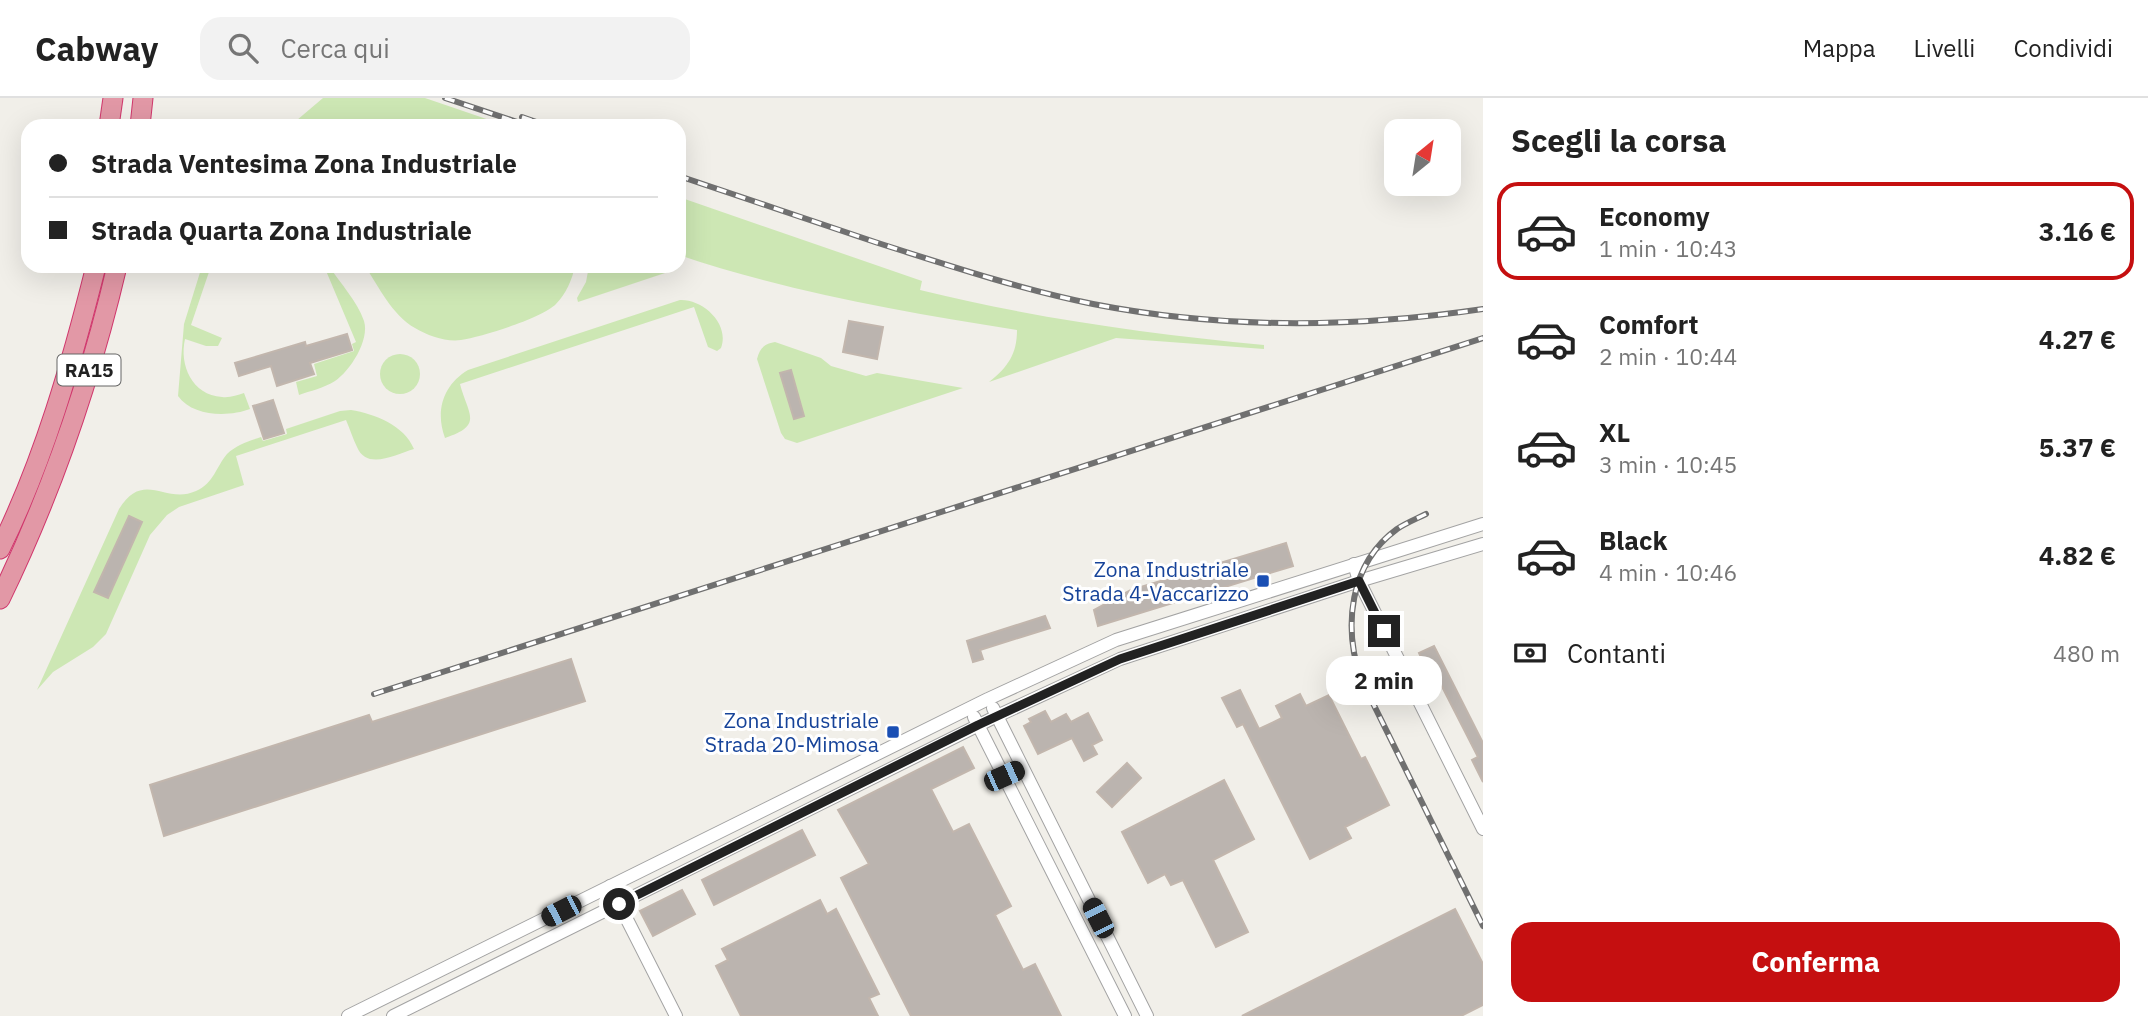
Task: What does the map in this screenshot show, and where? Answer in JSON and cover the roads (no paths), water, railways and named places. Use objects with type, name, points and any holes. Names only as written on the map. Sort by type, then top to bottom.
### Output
[{"type":"highway","points":[[111,119],[113,98]]},
{"type":"highway","points":[[121,119],[123,98]]},
{"type":"highway","points":[[141,119],[143,98]]},
{"type":"highway","name":"RA15","points":[[0,549],[37,464],[94,273]]},
{"type":"highway","name":"RA15","points":[[0,599],[55,472],[82,393],[115,273]]},
{"type":"street","points":[[348,1016],[988,699],[1116,640],[1483,524]]},
{"type":"street","points":[[393,1016],[896,765],[1120,659],[1359,581],[1477,546],[1465,529]]},
{"type":"street","points":[[1425,542],[1432,561]]},
{"type":"street","points":[[1354,564],[1359,581],[1483,829]]},
{"type":"street","points":[[1212,609],[1219,628]]},
{"type":"street","points":[[988,699],[1147,1016]]},
{"type":"street","points":[[970,708],[1125,1016]]},
{"type":"street","points":[[888,748],[896,765]]},
{"type":"street","points":[[1004,776],[1022,768]]},
{"type":"street","points":[[809,788],[817,805]]},
{"type":"street","points":[[1056,878],[1073,870]]},
{"type":"street","points":[[610,886],[676,1016]]},
{"type":"railway","points":[[445,98],[508,119]]},
{"type":"railway","points":[[522,117],[528,119]]},
{"type":"railway","points":[[686,178],[983,276],[1065,298],[1141,312],[1239,322],[1288,323],[1386,320],[1483,309]]},
{"type":"railway","points":[[374,694],[1483,338]]},
{"type":"railway","points":[[1426,514],[1397,529],[1381,543],[1369,560],[1354,598],[1352,639],[1361,679],[1483,926]]},
{"type":"place","name":"Zona Industriale Strada 4-Vaccarizzo","points":[[1263,581]]},
{"type":"place","name":"Zona Industriale Strada 20-Mimosa","points":[[893,732]]}]
